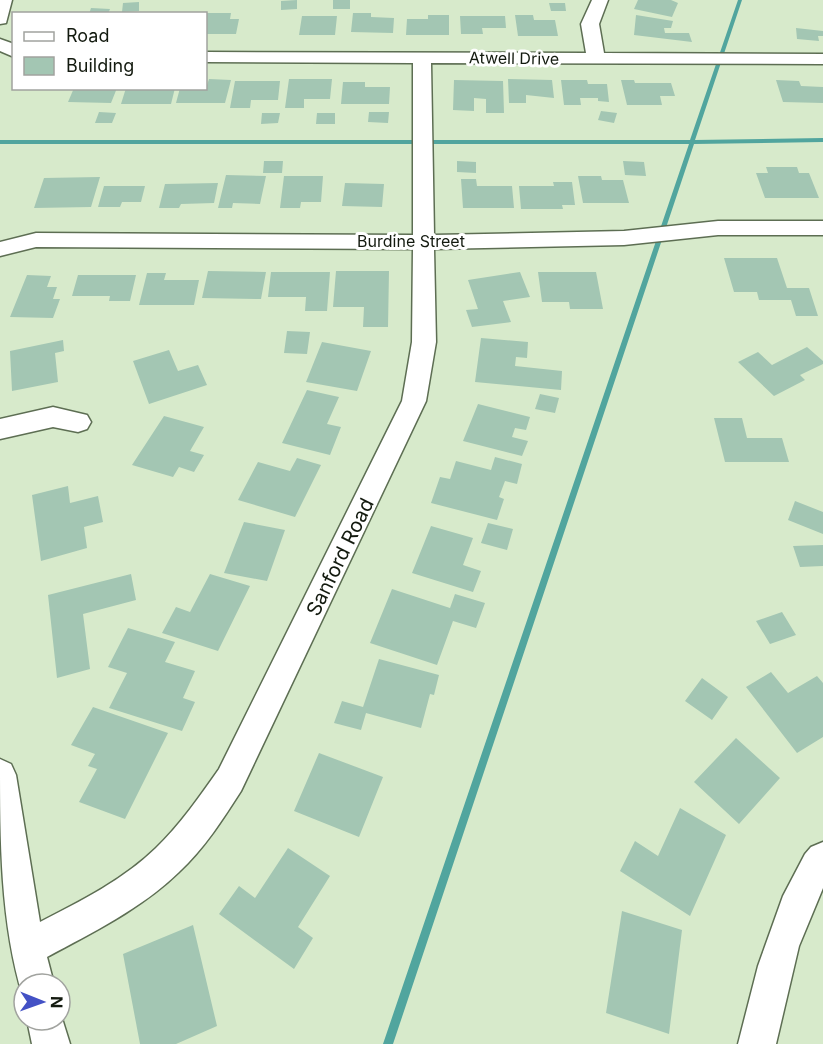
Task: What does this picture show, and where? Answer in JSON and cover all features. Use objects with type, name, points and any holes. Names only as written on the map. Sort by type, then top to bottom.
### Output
[{"type":"street","points":[[0,19],[4,0]]},
{"type":"street","points":[[596,59],[590,24],[600,0]]},
{"type":"street","name":"Atwell Drive","points":[[207,57],[823,59]]},
{"type":"street","name":"Sanford Road","points":[[27,949],[140,883],[168,860],[204,818],[230,780],[414,401],[424,342],[422,57]]},
{"type":"street","name":"Burdine Street","points":[[0,249],[36,240],[423,242],[624,238],[718,228],[823,228]]},
{"type":"street","points":[[0,429],[53,417],[78,422]]},
{"type":"street","points":[[0,775],[27,949],[33,972]]},
{"type":"street","points":[[757,1044],[774,966],[794,911],[817,865],[823,859]]},
{"type":"building","points":[[297,0],[297,9],[281,10],[281,1]]},
{"type":"building","points":[[333,0],[350,0],[350,9],[333,9]]},
{"type":"building","points":[[638,0],[671,0],[678,3],[672,17],[634,9]]},
{"type":"building","points":[[139,2],[139,11],[122,12],[123,3]]},
{"type":"building","points":[[549,3],[565,3],[566,11],[551,11]]},
{"type":"building","points":[[91,8],[110,9],[109,12],[90,12]]},
{"type":"building","points":[[207,13],[231,13],[230,19],[239,19],[236,34],[207,34]]},
{"type":"building","points":[[353,13],[371,13],[371,17],[394,18],[393,33],[351,32]]},
{"type":"building","points":[[428,15],[449,15],[449,35],[406,35],[407,19],[428,19]]},
{"type":"building","points":[[515,15],[533,15],[534,20],[555,20],[558,36],[518,36]]},
{"type":"building","points":[[636,15],[673,21],[671,28],[664,28],[665,33],[689,33],[692,42],[634,35]]},
{"type":"building","points":[[302,16],[337,16],[335,35],[299,35]]},
{"type":"building","points":[[460,16],[505,16],[506,28],[482,28],[483,34],[461,34]]},
{"type":"building","points":[[796,28],[823,31],[823,36],[818,36],[819,41],[797,39]]},
{"type":"building","points":[[209,79],[231,80],[225,103],[176,103],[179,90],[207,90]]},
{"type":"building","points":[[289,79],[332,79],[330,99],[304,99],[304,108],[285,108]]},
{"type":"building","points":[[508,79],[552,80],[554,98],[526,95],[526,103],[509,103]]},
{"type":"building","points":[[454,80],[503,81],[504,113],[486,113],[486,99],[474,98],[474,111],[453,110]]},
{"type":"building","points":[[561,80],[587,80],[588,84],[607,84],[609,102],[598,101],[598,98],[580,98],[581,105],[564,105]]},
{"type":"building","points":[[621,80],[634,80],[635,83],[671,83],[675,96],[660,96],[662,105],[627,105]]},
{"type":"building","points":[[776,80],[799,81],[801,86],[823,87],[823,103],[783,102]]},
{"type":"building","points":[[235,81],[280,81],[278,100],[251,100],[250,108],[230,108]]},
{"type":"building","points":[[343,82],[365,82],[365,87],[390,87],[389,104],[341,104]]},
{"type":"building","points":[[73,90],[116,90],[111,103],[68,102]]},
{"type":"building","points":[[125,90],[174,90],[171,104],[121,104]]},
{"type":"building","points":[[601,111],[617,113],[614,123],[598,120]]},
{"type":"building","points":[[99,112],[116,113],[112,123],[95,123]]},
{"type":"building","points":[[369,112],[389,112],[388,123],[368,122]]},
{"type":"building","points":[[262,113],[280,113],[278,123],[261,124]]},
{"type":"building","points":[[317,113],[335,113],[335,124],[316,124]]},
{"type":"building","points":[[264,161],[283,161],[282,173],[263,173]]},
{"type":"building","points":[[457,161],[476,162],[476,173],[457,172]]},
{"type":"building","points":[[623,161],[644,162],[646,176],[625,175]]},
{"type":"building","points":[[766,167],[797,167],[799,173],[809,173],[819,198],[765,198],[756,173],[768,173]]},
{"type":"building","points":[[226,175],[266,176],[260,204],[233,203],[232,208],[218,208]]},
{"type":"building","points":[[284,176],[323,176],[321,202],[301,202],[300,208],[280,208]]},
{"type":"building","points":[[578,176],[601,176],[602,180],[623,180],[629,203],[583,203]]},
{"type":"building","points":[[100,177],[91,207],[34,208],[44,178]]},
{"type":"building","points":[[461,179],[476,179],[477,186],[512,186],[514,208],[463,208]]},
{"type":"building","points":[[553,182],[572,182],[575,205],[562,205],[563,209],[521,209],[519,186],[554,186]]},
{"type":"building","points":[[218,183],[214,203],[181,204],[179,208],[159,208],[165,184]]},
{"type":"building","points":[[345,183],[384,184],[382,207],[342,206]]},
{"type":"building","points":[[104,186],[145,186],[141,202],[122,202],[120,207],[98,207]]},
{"type":"building","points":[[724,258],[777,258],[787,288],[809,288],[818,316],[796,316],[791,300],[759,300],[757,292],[734,292]]},
{"type":"building","points":[[208,271],[266,272],[261,299],[202,298]]},
{"type":"building","points":[[336,271],[389,271],[388,327],[363,327],[364,307],[333,307]]},
{"type":"building","points":[[271,272],[330,272],[327,311],[305,311],[306,297],[268,297]]},
{"type":"building","points":[[520,272],[530,297],[503,301],[511,322],[472,327],[466,310],[478,309],[468,280]]},
{"type":"building","points":[[538,272],[596,272],[603,309],[570,309],[569,302],[542,302]]},
{"type":"building","points":[[147,273],[166,273],[164,280],[199,280],[194,305],[139,305]]},
{"type":"building","points":[[27,275],[51,276],[47,287],[57,287],[53,299],[60,299],[53,318],[10,317]]},
{"type":"building","points":[[78,275],[136,275],[130,301],[109,301],[110,296],[72,296]]},
{"type":"building","points":[[287,331],[310,332],[307,354],[284,353]]},
{"type":"building","points":[[481,338],[528,342],[527,358],[516,357],[515,366],[562,371],[561,390],[475,382]]},
{"type":"building","points":[[63,340],[64,351],[55,353],[58,382],[12,391],[10,351]]},
{"type":"building","points":[[322,342],[371,351],[357,391],[306,382]]},
{"type":"building","points":[[807,347],[823,361],[823,364],[800,375],[805,380],[774,396],[738,362],[758,352],[772,365]]},
{"type":"building","points":[[169,350],[178,371],[198,365],[207,385],[149,404],[133,361]]},
{"type":"building","points":[[307,390],[339,397],[327,424],[341,427],[330,455],[282,443]]},
{"type":"building","points":[[540,394],[559,398],[555,413],[535,409]]},
{"type":"building","points":[[478,404],[530,417],[526,430],[515,428],[512,437],[528,441],[522,456],[463,441]]},
{"type":"building","points":[[164,416],[204,427],[190,451],[204,455],[194,472],[179,467],[173,477],[132,465]]},
{"type":"building","points":[[714,418],[742,418],[747,438],[782,438],[789,462],[725,462]]},
{"type":"building","points":[[495,457],[522,464],[517,484],[505,481],[499,497],[504,499],[497,520],[431,503],[440,477],[450,479],[456,461],[491,470]]},
{"type":"building","points":[[297,458],[321,465],[295,517],[238,500],[258,462],[290,471]]},
{"type":"building","points":[[68,486],[70,503],[98,496],[103,522],[84,527],[87,548],[41,561],[32,495]]},
{"type":"building","points":[[795,501],[823,512],[823,534],[788,520]]},
{"type":"building","points":[[244,522],[285,530],[267,581],[224,573]]},
{"type":"building","points":[[488,523],[513,529],[507,550],[481,543]]},
{"type":"building","points":[[431,526],[473,538],[463,565],[481,571],[473,592],[412,573]]},
{"type":"building","points":[[823,545],[823,566],[800,567],[793,546]]},
{"type":"building","points":[[131,574],[136,600],[83,614],[90,669],[57,678],[48,595]]},
{"type":"building","points":[[210,574],[250,586],[218,651],[162,633],[176,607],[190,612]]},
{"type":"building","points":[[392,589],[450,608],[455,594],[485,603],[476,628],[453,621],[437,665],[370,643]]},
{"type":"building","points":[[782,612],[796,635],[770,644],[756,621]]},
{"type":"building","points":[[128,628],[175,642],[165,662],[195,671],[183,698],[195,702],[182,731],[109,708],[127,673],[108,667]]},
{"type":"building","points":[[379,659],[439,675],[434,695],[430,694],[421,728],[366,713],[361,730],[334,723],[342,701],[363,707]]},
{"type":"building","points":[[771,672],[788,693],[817,676],[823,683],[823,737],[797,753],[746,687]]},
{"type":"building","points":[[702,678],[728,697],[712,720],[685,701]]},
{"type":"building","points":[[93,707],[168,733],[125,819],[79,802],[97,769],[88,766],[95,754],[71,745]]},
{"type":"building","points":[[736,738],[780,778],[739,824],[694,782]]},
{"type":"building","points":[[319,753],[383,777],[359,837],[294,811]]},
{"type":"building","points":[[680,808],[726,835],[690,916],[620,871],[635,841],[658,856]]},
{"type":"building","points":[[288,848],[330,876],[298,927],[313,938],[294,969],[219,914],[239,886],[255,898]]},
{"type":"building","points":[[622,911],[682,930],[669,1034],[606,1013]]},
{"type":"building","points":[[193,925],[217,1026],[176,1044],[140,1044],[123,954]]},
{"type":"waterway","points":[[692,142],[740,0]]},
{"type":"waterway","points":[[692,142],[823,140]]},
{"type":"waterway","points":[[0,142],[692,142]]},
{"type":"waterway","points":[[388,1044],[692,142]]}]
